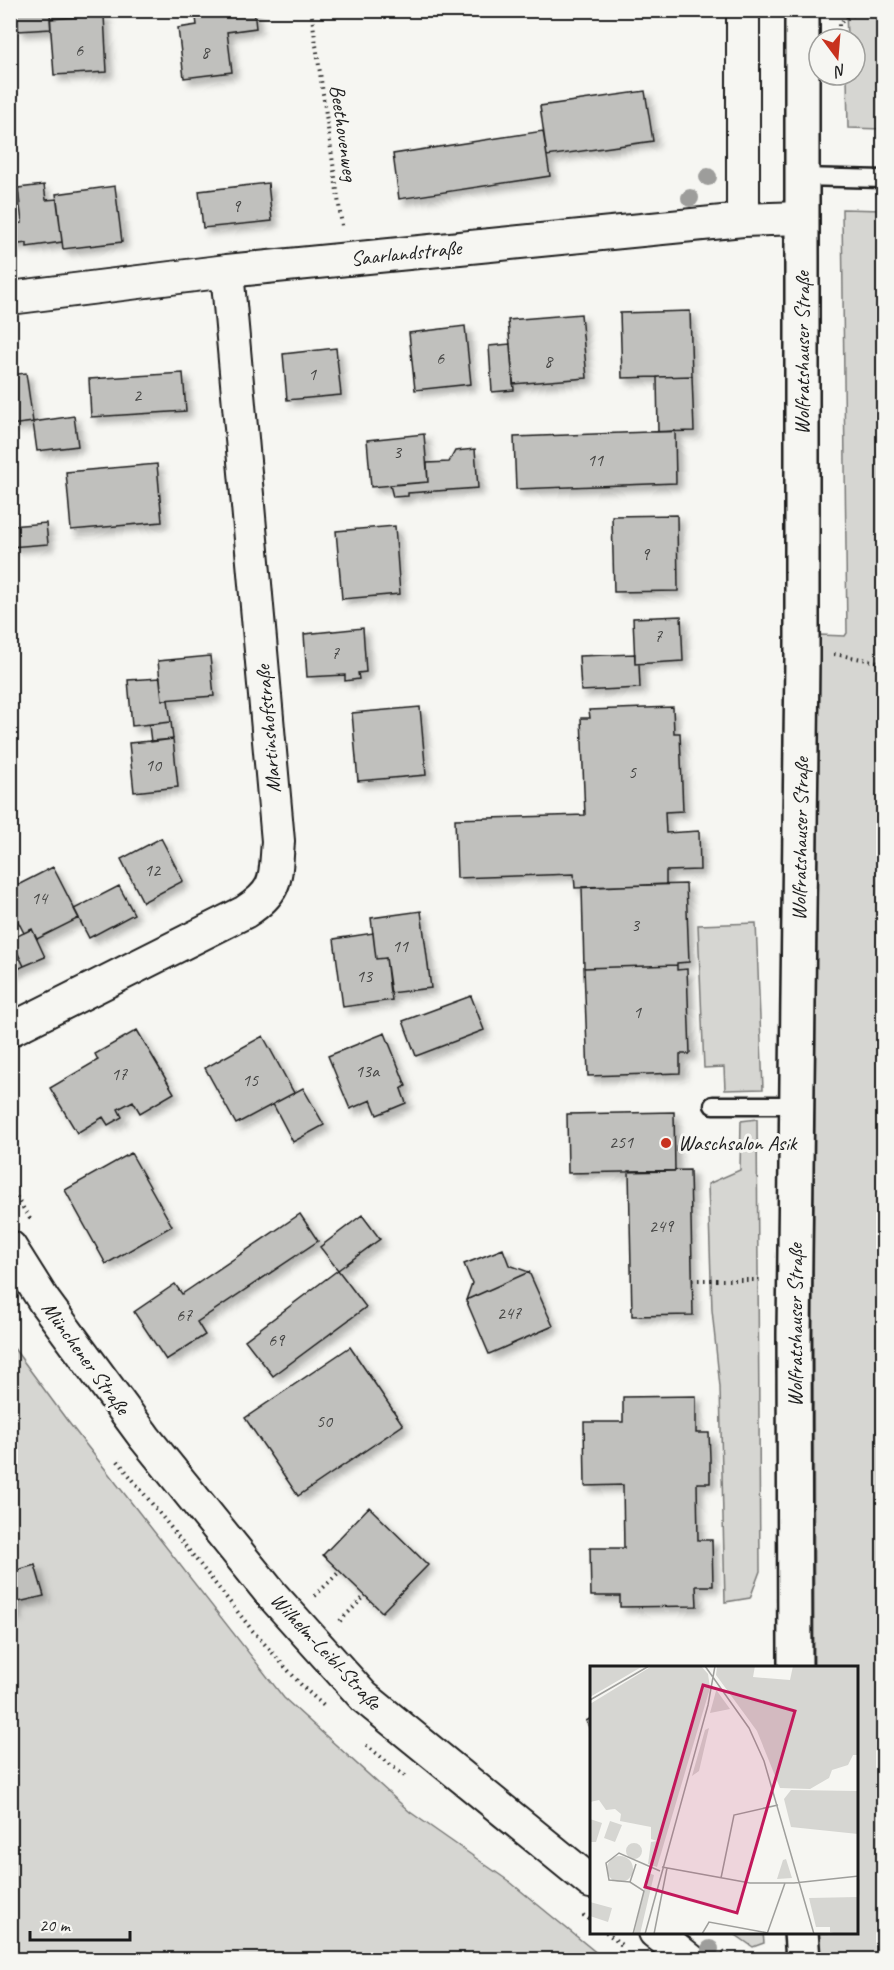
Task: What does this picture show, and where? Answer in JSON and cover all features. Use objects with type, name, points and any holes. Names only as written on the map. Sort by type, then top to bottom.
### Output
[{"type":"main road","name":"Wolfratshauser Straße","points":[[795,1666],[794,1322],[802,659],[802,10]]},
{"type":"main road","points":[[801,1934],[803,1959]]},
{"type":"street","points":[[743,10],[743,220]]},
{"type":"street","name":"Saarlandstraße","points":[[10,298],[348,259],[743,220],[802,219]]},
{"type":"street","name":"Martinshofstraße","points":[[10,1030],[245,912],[262,901],[275,879],[278,841],[227,272]]},
{"type":"street","name":"Münchener Straße","points":[[10,1247],[44,1301],[145,1438]]},
{"type":"street","name":"Wilhelm-Leibl-Straße","points":[[145,1438],[277,1600],[364,1697],[590,1881]]},
{"type":"street","points":[[658,1934],[690,1959]]},
{"type":"lane","points":[[801,177],[884,179]]},
{"type":"lane","points":[[713,1105],[796,1105]]},
{"type":"path","name":"Beethovenweg","points":[[311,10],[348,259]]},
{"type":"path","points":[[839,27],[839,23],[862,10]]},
{"type":"path","points":[[833,654],[884,663]]},
{"type":"path","points":[[10,1187],[34,1225]]},
{"type":"path","points":[[692,1280],[765,1280]]},
{"type":"path","points":[[306,1590],[314,1598],[340,1571]]},
{"type":"path","points":[[338,1623],[365,1596]]},
{"type":"shaded area","points":[[846,11],[883,11],[883,129],[848,128],[847,87],[867,87],[867,27],[847,27]]},
{"type":"shaded area","points":[[842,209],[883,210],[883,1959],[819,1958],[818,1934],[858,1934],[858,1666],[814,1666],[813,1300],[820,635],[845,636],[847,633]]},
{"type":"shaded area","points":[[756,923],[763,1089],[725,1090],[724,1067],[704,1068],[698,925]]},
{"type":"shaded area","points":[[757,1119],[760,1571],[750,1598],[725,1602],[720,1387],[712,1310],[708,1184],[740,1170],[741,1121]]},
{"type":"shaded area","points":[[10,1343],[66,1419],[284,1698],[410,1812],[510,1882],[604,1959],[11,1959]]},
{"type":"shaded area","points":[[734,1934],[763,1934],[764,1943],[753,1947]]},
{"type":"building","points":[[17,10],[50,10],[51,29],[18,31]]},
{"type":"building","points":[[195,10],[254,10],[256,28],[227,32],[232,72],[184,78],[178,28],[197,25]]},
{"type":"building","points":[[104,15],[107,72],[54,75],[50,19]]},
{"type":"building","points":[[645,91],[653,141],[547,156],[540,106]]},
{"type":"building","points":[[543,131],[550,176],[399,199],[393,154]]},
{"type":"building","points":[[268,183],[272,221],[203,228],[199,191]]},
{"type":"building","points":[[44,185],[46,200],[57,199],[62,242],[27,247],[27,243],[11,245],[10,225],[22,223],[18,188]]},
{"type":"building","points":[[115,186],[122,242],[63,249],[56,194]]},
{"type":"building","points":[[690,311],[692,376],[622,378],[620,313]]},
{"type":"building","points":[[581,314],[587,378],[513,384],[508,320]]},
{"type":"building","points":[[465,326],[471,384],[415,390],[409,333]]},
{"type":"building","points":[[510,344],[514,390],[492,392],[489,346]]},
{"type":"building","points":[[336,348],[341,395],[287,400],[283,354]]},
{"type":"building","points":[[26,373],[33,422],[10,425],[10,375]]},
{"type":"building","points":[[183,373],[186,411],[91,417],[89,379]]},
{"type":"building","points":[[692,376],[694,431],[658,432],[657,377]]},
{"type":"building","points":[[74,416],[78,446],[37,451],[33,422]]},
{"type":"building","points":[[675,431],[676,483],[516,489],[514,437]]},
{"type":"building","points":[[424,434],[428,482],[371,487],[367,440]]},
{"type":"building","points":[[475,449],[478,488],[408,493],[408,496],[393,497],[390,485],[428,482],[427,463],[449,462],[455,451]]},
{"type":"building","points":[[157,464],[162,522],[71,530],[66,472]]},
{"type":"building","points":[[677,515],[678,591],[614,592],[612,516]]},
{"type":"building","points":[[46,523],[48,544],[10,547],[10,526]]},
{"type":"building","points":[[395,526],[400,594],[342,599],[336,531]]},
{"type":"building","points":[[681,616],[683,661],[635,664],[633,618]]},
{"type":"building","points":[[363,628],[366,672],[358,673],[359,679],[345,681],[345,675],[307,677],[304,634]]},
{"type":"building","points":[[635,654],[635,664],[639,664],[640,688],[581,691],[579,656]]},
{"type":"building","points":[[210,656],[214,696],[162,700],[158,661]]},
{"type":"building","points":[[160,678],[162,700],[168,700],[171,722],[132,726],[128,680]]},
{"type":"building","points":[[420,707],[426,775],[358,781],[352,713]]},
{"type":"building","points":[[673,707],[674,733],[680,733],[683,811],[665,812],[666,833],[699,831],[700,870],[666,871],[666,884],[575,888],[574,874],[457,878],[455,819],[585,815],[581,718],[590,718],[589,710]]},
{"type":"building","points":[[171,722],[173,739],[151,742],[149,725]]},
{"type":"building","points":[[173,739],[178,787],[134,792],[129,743]]},
{"type":"building","points":[[161,838],[183,881],[143,902],[121,859]]},
{"type":"building","points":[[53,867],[79,918],[37,939],[32,929],[24,933],[10,906],[10,889]]},
{"type":"building","points":[[686,884],[689,962],[677,963],[677,965],[584,968],[582,887]]},
{"type":"building","points":[[119,886],[134,914],[89,938],[74,909]]},
{"type":"building","points":[[421,911],[431,988],[390,993],[386,958],[376,959],[371,918]]},
{"type":"building","points":[[32,929],[45,957],[24,966],[11,939]]},
{"type":"building","points":[[373,933],[376,959],[386,958],[392,1000],[343,1007],[334,939]]},
{"type":"building","points":[[10,939],[24,966],[10,973]]},
{"type":"building","points":[[677,965],[677,970],[687,969],[690,1054],[680,1054],[680,1073],[588,1076],[584,968]]},
{"type":"building","points":[[471,996],[484,1030],[416,1056],[403,1021]]},
{"type":"building","points":[[137,1030],[174,1093],[140,1113],[133,1101],[118,1109],[122,1117],[108,1125],[103,1117],[77,1133],[50,1088],[98,1060],[95,1054]]},
{"type":"building","points":[[385,1033],[406,1086],[401,1089],[406,1103],[377,1115],[371,1100],[350,1109],[328,1056]]},
{"type":"building","points":[[263,1036],[294,1093],[236,1124],[205,1068]]},
{"type":"building","points":[[303,1088],[324,1125],[293,1142],[273,1104]]},
{"type":"building","points":[[674,1112],[675,1171],[568,1173],[567,1114]]},
{"type":"building","points":[[131,1153],[172,1226],[106,1264],[65,1190]]},
{"type":"building","points":[[690,1170],[693,1315],[632,1316],[629,1171]]},
{"type":"building","points":[[300,1214],[318,1241],[197,1322],[205,1335],[166,1360],[134,1312],[175,1284],[182,1294]]},
{"type":"building","points":[[362,1215],[380,1239],[338,1270],[320,1247]]},
{"type":"building","points":[[503,1249],[509,1265],[529,1272],[466,1300],[472,1283],[464,1264]]},
{"type":"building","points":[[338,1270],[366,1307],[273,1376],[245,1340]]},
{"type":"building","points":[[529,1272],[553,1326],[489,1354],[466,1300]]},
{"type":"building","points":[[350,1347],[403,1425],[298,1496],[245,1418]]},
{"type":"building","points":[[696,1396],[696,1433],[709,1433],[710,1458],[710,1483],[697,1483],[698,1540],[712,1540],[713,1586],[696,1586],[697,1606],[620,1607],[620,1596],[591,1596],[590,1548],[624,1548],[623,1485],[585,1486],[584,1422],[623,1422],[623,1397]]},
{"type":"building","points":[[369,1507],[428,1565],[382,1612],[323,1555]]},
{"type":"building","points":[[35,1565],[44,1596],[14,1603],[16,1613],[10,1615],[10,1572]]},
{"type":"place","name":"Waschsalon Asik","points":[[666,1143]]}]
